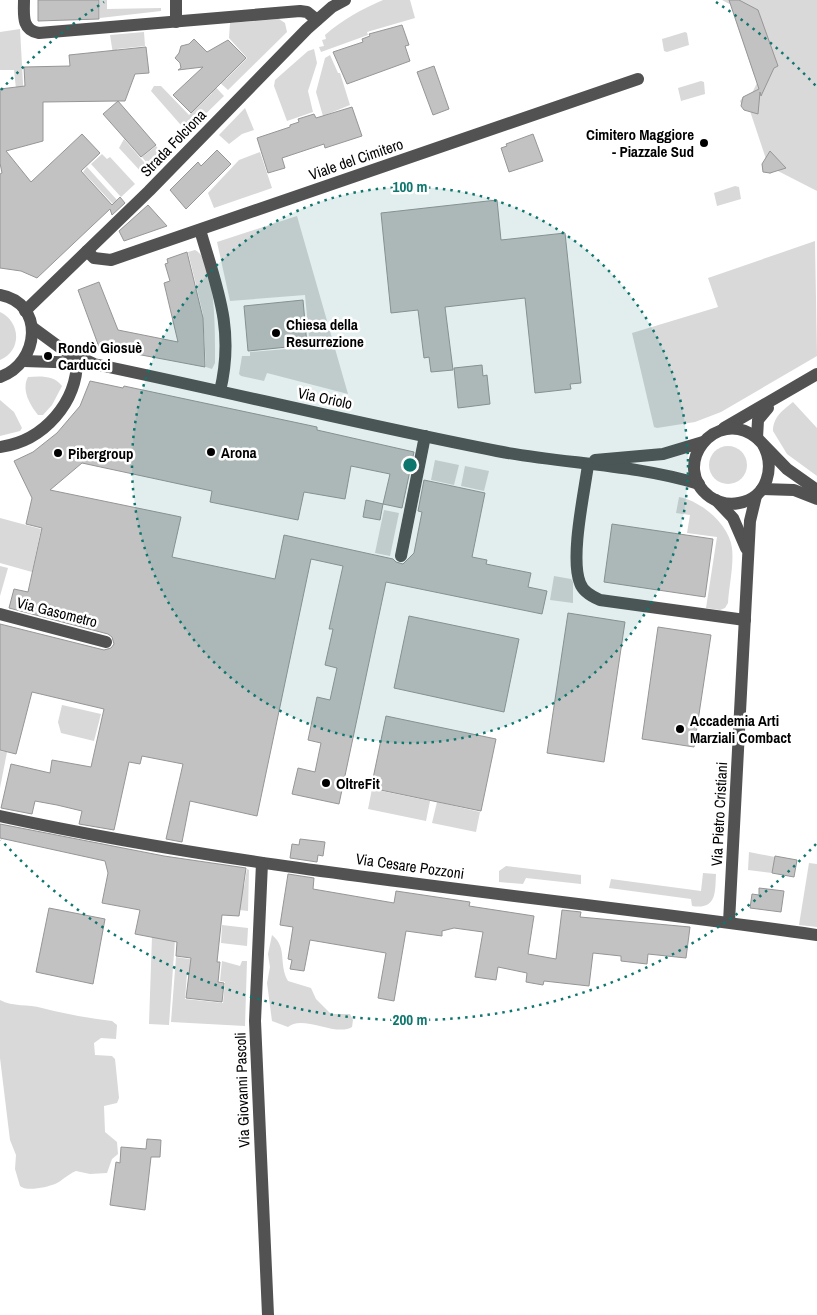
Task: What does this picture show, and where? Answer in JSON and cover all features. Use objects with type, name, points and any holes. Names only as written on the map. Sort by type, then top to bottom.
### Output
[{"type":"street","points":[[24,0],[25,22],[29,30],[38,33],[300,11],[307,12],[317,20]]},
{"type":"street","points":[[176,0],[176,22]]},
{"type":"street","name":"Strada Folciona","points":[[25,311],[149,192],[317,20],[345,0]]},
{"type":"street","name":"Viale del Cimitero","points":[[87,251],[94,258],[111,260],[638,79]]},
{"type":"street","points":[[200,230],[222,302],[227,343],[226,367],[220,391]]},
{"type":"street","points":[[0,295],[16,302],[25,311],[32,327],[77,360],[70,395],[49,424],[28,438],[0,447]]},
{"type":"street","points":[[0,377],[18,368],[24,361],[30,351],[32,327]]},
{"type":"street","name":"Via Oriolo","points":[[24,361],[77,360],[425,436],[552,460],[662,475],[699,484]]},
{"type":"street","points":[[817,374],[703,442],[697,453],[694,466],[699,484],[706,494],[724,503],[741,503],[759,492],[794,490],[817,499]]},
{"type":"street","points":[[759,492],[769,474],[770,466],[769,458],[759,441],[756,428],[762,413],[790,391]]},
{"type":"street","points":[[717,432],[735,428],[747,431],[787,469],[817,490]]},
{"type":"street","points":[[401,556],[425,436]]},
{"type":"street","name":"Via Oriolo","points":[[552,460],[606,460],[663,454],[703,442]]},
{"type":"street","points":[[588,465],[577,560],[580,584],[583,588],[600,600],[745,620]]},
{"type":"street","name":"Via Pietro Cristiani","points":[[729,922],[750,522],[759,492]]},
{"type":"street","name":"Via Pietro Cristiani","points":[[716,500],[735,523],[744,538],[748,558]]},
{"type":"street","name":"Via Gasometro","points":[[0,614],[106,642]]},
{"type":"street","name":"Via Cesare Pozzoni","points":[[0,816],[95,836],[262,863],[817,934]]},
{"type":"street","name":"Via Giovanni Pascoli","points":[[262,863],[255,1021],[268,1315]]},
{"type":"shaded area","points":[[100,0],[107,0],[107,9],[161,8],[161,11],[100,18]]},
{"type":"shaded area","points":[[383,0],[410,0],[415,18],[367,32],[368,35],[321,52],[319,47],[324,46],[322,40],[326,39],[325,35],[338,24]]},
{"type":"shaded area","points":[[722,0],[817,0],[817,191],[776,170],[770,174],[762,169],[762,164],[766,159],[750,111],[744,110],[740,101],[743,97],[751,95],[762,73],[754,75],[733,13],[741,10]]},
{"type":"shaded area","points":[[279,19],[285,23],[287,32],[228,90],[218,81],[223,77],[226,79],[247,58],[229,38],[230,23]]},
{"type":"shaded area","points":[[20,29],[24,102],[21,137],[14,70],[0,70],[0,32]]},
{"type":"shaded area","points":[[144,32],[145,46],[117,49],[117,53],[113,54],[110,35]]},
{"type":"shaded area","points":[[687,33],[689,45],[667,52],[664,51],[662,39]]},
{"type":"shaded area","points":[[314,49],[317,63],[308,91],[313,112],[287,121],[274,86],[275,80],[308,51]]},
{"type":"shaded area","points":[[330,55],[338,73],[340,73],[350,105],[323,116],[316,92],[325,58]]},
{"type":"shaded area","points":[[209,80],[224,96],[187,132],[151,91],[154,86],[161,86],[189,115],[212,93],[205,85]]},
{"type":"shaded area","points":[[701,81],[704,82],[705,94],[681,101],[678,88]]},
{"type":"shaded area","points":[[245,108],[254,130],[242,134],[229,144],[219,135]]},
{"type":"shaded area","points":[[124,139],[150,169],[144,175],[119,148]]},
{"type":"shaded area","points":[[156,146],[164,155],[151,168],[142,157]]},
{"type":"shaded area","points":[[260,152],[272,188],[214,208],[208,193],[239,160]]},
{"type":"shaded area","points":[[102,154],[107,159],[110,157],[135,184],[121,197],[91,164]]},
{"type":"shaded area","points":[[87,167],[117,200],[113,204],[83,172]]},
{"type":"shaded area","points":[[735,186],[739,187],[741,199],[717,206],[714,193]]},
{"type":"shaded area","points":[[297,216],[348,394],[267,373],[264,381],[239,374],[242,356],[250,356],[250,352],[310,347],[305,295],[230,301],[217,242]]},
{"type":"shaded area","points":[[815,241],[817,356],[721,412],[695,422],[654,427],[632,333],[718,307],[708,278]]},
{"type":"shaded area","points":[[195,250],[202,257],[211,284],[215,337],[215,363],[212,369],[206,367],[203,314],[188,252]]},
{"type":"shaded area","points":[[0,312],[12,322],[16,336],[12,350],[0,360]]},
{"type":"shaded area","points":[[28,377],[51,378],[62,386],[52,405],[43,415],[38,415],[27,397],[25,387]]},
{"type":"shaded area","points":[[0,400],[14,412],[22,428],[20,431],[0,436]]},
{"type":"shaded area","points":[[793,402],[817,428],[817,476],[787,454],[773,431],[777,418]]},
{"type":"shaded area","points":[[728,446],[735,447],[741,452],[746,458],[746,472],[741,478],[735,483],[728,484],[721,483],[715,478],[710,472],[709,465],[710,458],[715,452],[721,447]]},
{"type":"shaded area","points":[[435,460],[459,465],[454,485],[431,480]]},
{"type":"shaded area","points":[[465,466],[489,471],[484,491],[461,486]]},
{"type":"shaded area","points":[[679,497],[696,503],[713,515],[726,530],[730,539],[732,561],[728,603],[725,608],[720,610],[706,608],[717,537],[687,533],[690,515],[676,513]]},
{"type":"shaded area","points":[[384,510],[399,513],[390,556],[375,553]]},
{"type":"shaded area","points":[[0,518],[41,529],[32,572],[0,563]]},
{"type":"shaded area","points":[[0,566],[8,568],[0,596]]},
{"type":"shaded area","points":[[554,576],[571,579],[573,582],[573,603],[550,600]]},
{"type":"shaded area","points":[[62,705],[101,714],[94,741],[61,733],[58,722]]},
{"type":"shaded area","points":[[0,751],[7,752],[0,788]]},
{"type":"shaded area","points":[[372,789],[430,801],[426,821],[368,809]]},
{"type":"shaded area","points":[[437,802],[480,812],[476,832],[432,823]]},
{"type":"shaded area","points":[[749,852],[775,857],[772,873],[748,870]]},
{"type":"shaded area","points":[[809,863],[817,864],[817,927],[799,925]]},
{"type":"shaded area","points":[[506,866],[581,875],[581,884],[526,878],[523,884],[499,882],[499,871]]},
{"type":"shaded area","points":[[247,869],[249,870],[248,911],[231,909],[231,885],[244,887]]},
{"type":"shaded area","points":[[703,873],[716,874],[715,893],[710,902],[700,907],[692,906],[691,899],[609,888],[611,879],[701,891]]},
{"type":"shaded area","points":[[222,925],[248,928],[247,946],[221,943]]},
{"type":"shaded area","points":[[272,935],[280,945],[288,981],[311,988],[316,999],[331,1014],[350,1014],[353,1020],[352,1027],[337,1029],[302,1023],[288,1027],[272,1021],[267,983],[270,967],[268,954]]},
{"type":"shaded area","points":[[152,936],[175,939],[169,1025],[149,1024]]},
{"type":"shaded area","points":[[176,957],[195,960],[193,974],[187,974],[185,999],[223,1003],[225,982],[220,981],[222,961],[240,966],[242,961],[247,961],[245,1026],[171,1022]]},
{"type":"shaded area","points":[[0,1000],[10,1004],[112,1021],[117,1025],[116,1039],[101,1038],[94,1043],[95,1055],[112,1056],[115,1059],[119,1098],[117,1103],[104,1106],[105,1132],[117,1142],[118,1154],[112,1159],[107,1173],[90,1174],[76,1171],[58,1183],[47,1186],[27,1189],[20,1186],[15,1169],[16,1155],[10,1140],[0,1058]]},
{"type":"building","points":[[38,0],[99,0],[99,19],[38,21]]},
{"type":"building","points":[[729,0],[739,0],[758,10],[778,66],[774,68],[761,96],[760,92],[758,114],[744,110],[741,106],[743,97],[759,89]]},
{"type":"building","points":[[402,25],[409,45],[405,46],[410,61],[347,84],[333,52],[363,42],[362,39],[370,36],[369,34]]},
{"type":"building","points":[[194,39],[207,52],[228,40],[246,58],[191,113],[173,95],[203,67],[178,70],[181,68],[180,63],[175,58],[181,46],[189,44]]},
{"type":"building","points":[[146,47],[149,73],[135,74],[125,101],[43,102],[43,141],[6,151],[31,182],[82,134],[100,153],[81,171],[112,205],[120,197],[125,203],[112,215],[110,209],[37,278],[21,271],[0,268],[0,174],[2,173],[0,163],[0,89],[25,86],[24,67],[70,66],[69,55]]},
{"type":"building","points":[[434,66],[449,109],[433,115],[417,72]]},
{"type":"building","points":[[118,101],[156,145],[141,157],[103,114]]},
{"type":"building","points":[[352,107],[362,136],[325,148],[324,144],[282,158],[285,168],[268,173],[257,138],[290,127],[290,125],[299,122],[298,119],[314,114],[316,118]]},
{"type":"building","points":[[533,134],[543,161],[509,172],[501,148],[507,146],[506,144]]},
{"type":"building","points":[[217,150],[231,164],[186,209],[170,190],[198,162],[201,166]]},
{"type":"building","points":[[770,151],[786,168],[770,173],[763,172],[762,164]]},
{"type":"building","points":[[497,200],[501,240],[565,233],[581,383],[570,384],[571,389],[535,393],[525,298],[445,307],[453,370],[431,372],[429,357],[424,358],[418,310],[391,313],[381,213]]},
{"type":"building","points":[[148,205],[167,226],[124,241],[119,231]]},
{"type":"building","points":[[187,252],[203,318],[205,367],[99,347],[78,290],[99,282],[118,330],[178,342],[164,283],[170,281],[165,264],[168,263],[167,259]]},
{"type":"building","name":"Chiesa della Resurrezione","points":[[303,300],[307,345],[248,351],[244,306]]},
{"type":"building","points":[[482,365],[483,376],[487,375],[490,404],[458,408],[454,368]]},
{"type":"building","points":[[90,381],[123,388],[124,386],[317,427],[317,430],[414,452],[402,508],[383,504],[390,474],[351,466],[345,499],[304,492],[298,520],[210,502],[212,491],[82,463],[50,490],[181,517],[172,557],[275,579],[284,535],[393,559],[403,564],[414,553],[422,512],[418,511],[424,480],[485,493],[472,557],[487,560],[486,564],[531,573],[528,587],[547,591],[542,614],[386,582],[339,804],[292,794],[298,768],[315,772],[321,743],[308,740],[317,697],[330,700],[337,668],[325,665],[333,629],[329,629],[343,566],[311,559],[257,816],[190,801],[182,842],[166,839],[183,764],[142,756],[140,764],[129,762],[114,830],[79,824],[82,811],[57,805],[35,801],[32,814],[1,808],[11,764],[50,773],[52,760],[91,767],[104,709],[32,692],[16,754],[0,750],[0,624],[104,650],[111,648],[114,644],[112,637],[108,634],[9,608],[14,589],[28,592],[42,528],[26,524],[32,498],[14,461],[33,452],[57,433],[80,406]]},
{"type":"building","points":[[366,500],[383,504],[380,520],[363,517]]},
{"type":"building","points":[[612,524],[713,539],[705,597],[604,582]]},
{"type":"building","points":[[568,613],[625,622],[604,762],[547,753]]},
{"type":"building","points":[[409,616],[519,639],[504,712],[394,688]]},
{"type":"building","points":[[658,627],[711,635],[694,747],[642,739]]},
{"type":"building","points":[[386,716],[496,739],[481,811],[371,788]]},
{"type":"building","points":[[0,824],[164,856],[246,868],[239,916],[222,915],[217,962],[220,962],[218,982],[224,983],[222,1002],[186,998],[191,958],[176,956],[177,942],[135,934],[140,910],[102,903],[108,873],[105,861],[0,838]]},
{"type":"building","points":[[300,839],[325,842],[323,856],[318,855],[317,862],[290,858],[292,844],[299,845]]},
{"type":"building","points":[[775,856],[797,860],[794,877],[772,873]]},
{"type":"building","points":[[288,874],[314,878],[313,889],[394,903],[396,891],[470,902],[469,906],[534,916],[528,954],[556,959],[562,910],[581,912],[580,917],[690,927],[686,958],[648,954],[647,964],[621,961],[621,956],[593,953],[589,986],[544,981],[543,985],[526,982],[527,973],[498,967],[496,980],[475,977],[483,932],[454,928],[442,931],[442,936],[406,931],[394,1001],[378,998],[386,953],[310,940],[304,971],[290,969],[292,960],[288,959],[293,927],[280,925]]},
{"type":"building","points":[[759,888],[784,891],[781,912],[750,908],[752,894],[759,895]]},
{"type":"building","points":[[49,908],[105,919],[93,984],[36,972]]},
{"type":"building","points":[[147,1139],[161,1140],[160,1157],[151,1157],[145,1210],[110,1205],[116,1162],[120,1163],[121,1147],[146,1149]]},
{"type":"place","name":"Cimitero Maggiore - Piazzale Sud","points":[[704,143]]},
{"type":"place","name":"Chiesa della Resurrezione","points":[[276,333]]},
{"type":"place","name":"Rondò Giosuè Carducci","points":[[48,356]]},
{"type":"place","name":"Arona","points":[[211,452]]},
{"type":"place","name":"Pibergroup","points":[[58,453]]},
{"type":"place","name":"Accademia Arti Marziali Combact","points":[[680,729]]},
{"type":"place","name":"OltreFit","points":[[326,783]]}]
